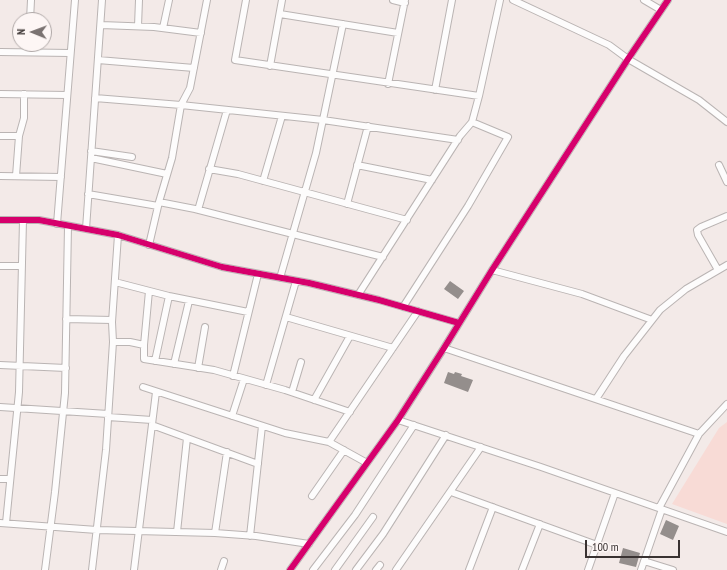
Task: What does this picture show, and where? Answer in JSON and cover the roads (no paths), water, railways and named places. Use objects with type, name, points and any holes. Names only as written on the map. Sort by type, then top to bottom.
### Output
[{"type":"street","points":[[30,12],[31,0]]},
{"type":"street","points":[[57,224],[75,0]]},
{"type":"street","points":[[86,229],[102,0]]},
{"type":"street","points":[[138,26],[140,0]]},
{"type":"street","points":[[163,28],[169,0]]},
{"type":"street","points":[[149,245],[158,204],[172,158],[181,105],[190,88],[207,0]]},
{"type":"street","points":[[246,0],[235,60],[388,84],[479,96]]},
{"type":"street","points":[[270,66],[282,0]]},
{"type":"street","points":[[388,84],[405,1],[393,0]]},
{"type":"street","points":[[435,90],[452,0]]},
{"type":"street","points":[[358,295],[458,140],[472,122],[500,0]]},
{"type":"street","points":[[514,0],[609,45],[628,59],[699,100],[727,122]]},
{"type":"street","points":[[644,0],[661,10]]},
{"type":"street","points":[[290,570],[398,420],[492,270],[628,59],[668,0]]},
{"type":"street","points":[[280,14],[398,33]]},
{"type":"street","points":[[280,278],[294,234],[324,120],[343,24]]},
{"type":"street","points":[[101,25],[138,26],[201,33]]},
{"type":"street","points":[[0,52],[12,52]]},
{"type":"street","points":[[28,52],[70,53]]},
{"type":"street","points":[[98,60],[194,68]]},
{"type":"street","points":[[0,94],[67,95]]},
{"type":"street","points":[[16,176],[19,136],[24,118],[24,94]]},
{"type":"street","points":[[95,98],[181,105],[324,120],[458,140]]},
{"type":"street","points":[[198,210],[227,110]]},
{"type":"street","points":[[263,181],[282,116]]},
{"type":"street","points":[[403,307],[468,206],[508,137],[472,122]]},
{"type":"street","points":[[347,204],[368,126]]},
{"type":"street","points":[[0,136],[19,136]]},
{"type":"street","points":[[91,151],[132,157]]},
{"type":"street","points":[[91,158],[167,174]]},
{"type":"street","points":[[357,165],[432,180]]},
{"type":"street","points":[[719,165],[727,182]]},
{"type":"street","points":[[209,168],[238,174],[407,220]]},
{"type":"street","points":[[0,176],[61,177]]},
{"type":"street","points":[[88,194],[198,210],[383,257]]},
{"type":"street","points":[[718,270],[698,235],[697,230],[727,216]]},
{"type":"street","points":[[0,220],[39,220],[118,235],[222,267],[296,281],[358,295],[458,323]]},
{"type":"street","points":[[23,220],[17,408],[10,479],[3,523],[97,530],[215,533],[309,544]]},
{"type":"street","points":[[45,570],[63,411],[66,368],[68,226]]},
{"type":"street","points":[[92,570],[106,450],[113,342],[112,320],[118,235]]},
{"type":"street","points":[[596,399],[624,356],[660,310],[686,289],[727,265]]},
{"type":"street","points":[[0,266],[22,266]]},
{"type":"street","points":[[492,270],[582,294],[652,320]]},
{"type":"street","points":[[233,376],[258,274]]},
{"type":"street","points":[[266,385],[296,281]]},
{"type":"street","points":[[115,282],[169,296],[248,312]]},
{"type":"street","points":[[149,291],[144,359],[198,368],[233,376],[292,392],[350,412]]},
{"type":"street","points":[[155,361],[169,296]]},
{"type":"street","points":[[174,364],[189,300]]},
{"type":"street","points":[[329,442],[418,311]]},
{"type":"street","points":[[286,317],[393,348]]},
{"type":"street","points":[[66,318],[112,320]]},
{"type":"street","points":[[198,368],[205,327]]},
{"type":"street","points":[[314,400],[350,336]]},
{"type":"street","points":[[113,342],[144,344]]},
{"type":"street","points":[[444,348],[699,434]]},
{"type":"street","points":[[292,392],[301,362]]},
{"type":"street","points":[[0,365],[66,368]]},
{"type":"street","points":[[232,416],[244,379]]},
{"type":"street","points":[[143,388],[285,433],[329,442],[366,463]]},
{"type":"street","points":[[134,570],[156,392]]},
{"type":"street","points":[[641,570],[660,509],[699,434],[727,404]]},
{"type":"street","points":[[0,407],[108,415],[152,423],[187,438],[258,464]]},
{"type":"street","points":[[398,420],[446,435],[727,532]]},
{"type":"street","points":[[313,570],[355,515],[414,425]]},
{"type":"street","points":[[250,536],[262,426]]},
{"type":"street","points":[[356,570],[383,534],[446,435]]},
{"type":"street","points":[[177,532],[187,438]]},
{"type":"street","points":[[396,570],[481,447]]},
{"type":"street","points":[[312,496],[344,450]]},
{"type":"street","points":[[215,533],[227,452]]},
{"type":"street","points":[[0,478],[10,479]]},
{"type":"street","points":[[451,492],[597,545]]},
{"type":"street","points":[[588,570],[615,493]]},
{"type":"street","points":[[468,570],[493,507]]},
{"type":"street","points":[[335,570],[373,517]]},
{"type":"street","points":[[522,570],[540,524]]},
{"type":"street","points":[[644,560],[673,570]]},
{"type":"street","points":[[221,570],[224,561]]}]
